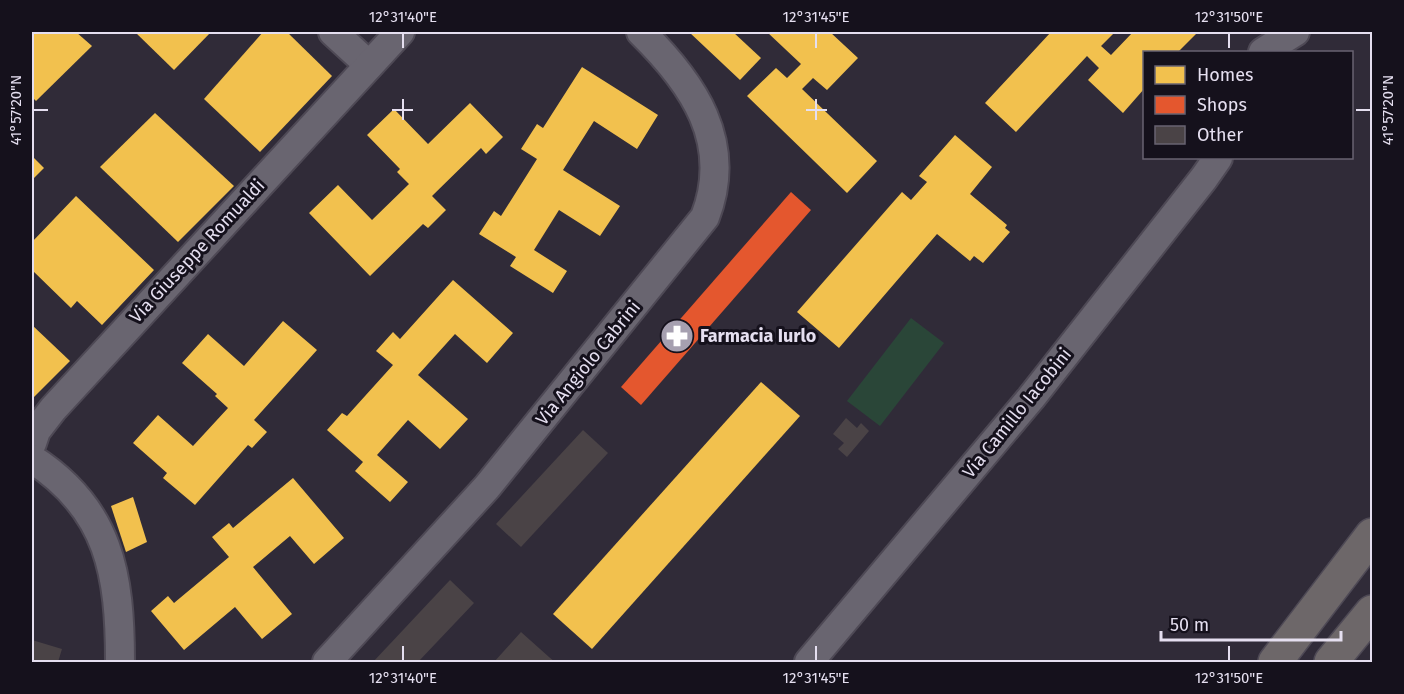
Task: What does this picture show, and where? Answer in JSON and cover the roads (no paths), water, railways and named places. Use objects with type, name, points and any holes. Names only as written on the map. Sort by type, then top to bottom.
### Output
[{"type":"main road","points":[[1275,663],[1372,535]]},
{"type":"main road","points":[[1331,663],[1366,625]]},
{"type":"street","points":[[333,32],[369,65]]},
{"type":"street","name":"Via Giuseppe Romualdi","points":[[32,443],[36,431],[53,409],[400,32]]},
{"type":"street","name":"Via Angiolo Cabrini","points":[[327,663],[487,487],[705,218],[714,189],[715,174],[711,135],[698,102],[677,70],[641,32]]},
{"type":"street","points":[[1263,32],[1263,51]]},
{"type":"street","points":[[1265,51],[1295,32]]},
{"type":"street","name":"Via Camillo Iacobini","points":[[809,663],[1031,398],[1217,159]]},
{"type":"street","points":[[32,459],[75,492],[89,511],[104,540],[116,593],[120,663]]},
{"type":"place","name":"Farmacia Iurlo","points":[[677,336]]}]
